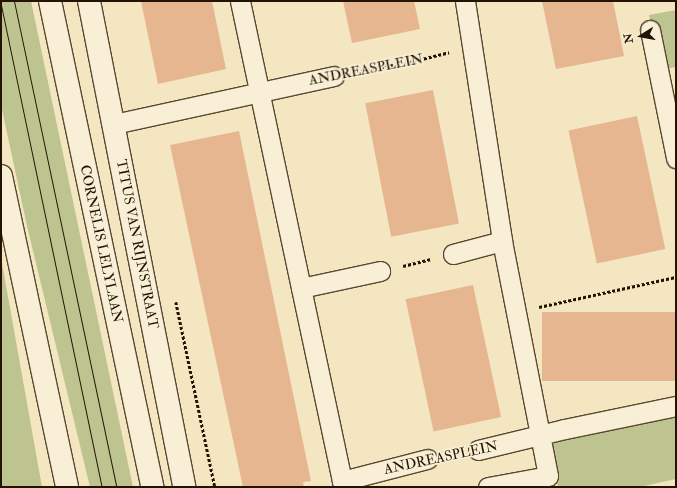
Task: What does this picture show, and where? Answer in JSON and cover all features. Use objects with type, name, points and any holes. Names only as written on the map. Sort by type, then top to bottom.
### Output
[{"type":"main road","name":"CORNELIS LELYLAAN","points":[[50,1],[152,487]]},
{"type":"main road","name":"TITUS VAN RIJNSTRAAT","points":[[89,1],[184,487]]},
{"type":"main road","points":[[1,176],[67,487]]},
{"type":"street","name":"ANDREASPLEIN","points":[[240,1],[258,92],[301,288],[348,484],[427,459]]},
{"type":"street","points":[[465,1],[502,242],[548,476],[488,487]]},
{"type":"street","points":[[650,30],[676,158]]},
{"type":"street","name":"ANDREASPLEIN","points":[[114,124],[334,76]]},
{"type":"street","points":[[453,254],[502,242]]},
{"type":"street","points":[[301,288],[380,271]]},
{"type":"street","name":"ANDREASPLEIN","points":[[478,450],[565,429],[676,406]]},
{"type":"path","name":"ANDREASPLEIN","points":[[334,76],[414,61],[473,46]]},
{"type":"path","points":[[380,271],[453,254]]},
{"type":"path","points":[[515,312],[676,277]]},
{"type":"green space","points":[[1,1],[31,1],[133,487],[90,487],[27,226],[1,105]]},
{"type":"green space","points":[[676,10],[676,67],[661,70],[649,15]]},
{"type":"green space","points":[[1,257],[2,263],[42,487],[1,487]]},
{"type":"green space","points":[[676,416],[676,479],[640,487],[558,487],[549,443]]},
{"type":"building","points":[[141,1],[212,1],[226,69],[158,84]]},
{"type":"building","points":[[343,1],[414,1],[420,29],[352,43]]},
{"type":"building","points":[[542,1],[613,1],[624,56],[556,69]]},
{"type":"building","points":[[433,90],[459,224],[391,237],[365,103]]},
{"type":"building","points":[[637,116],[665,249],[597,264],[569,131]]},
{"type":"building","points":[[239,131],[311,481],[303,482],[304,487],[243,487],[170,145]]},
{"type":"building","points":[[473,285],[501,417],[434,431],[406,299]]},
{"type":"building","points":[[542,312],[676,312],[676,381],[542,381]]},
{"type":"tram line","points":[[14,1],[116,487]]},
{"type":"tram line","points":[[1,5],[102,487]]}]
